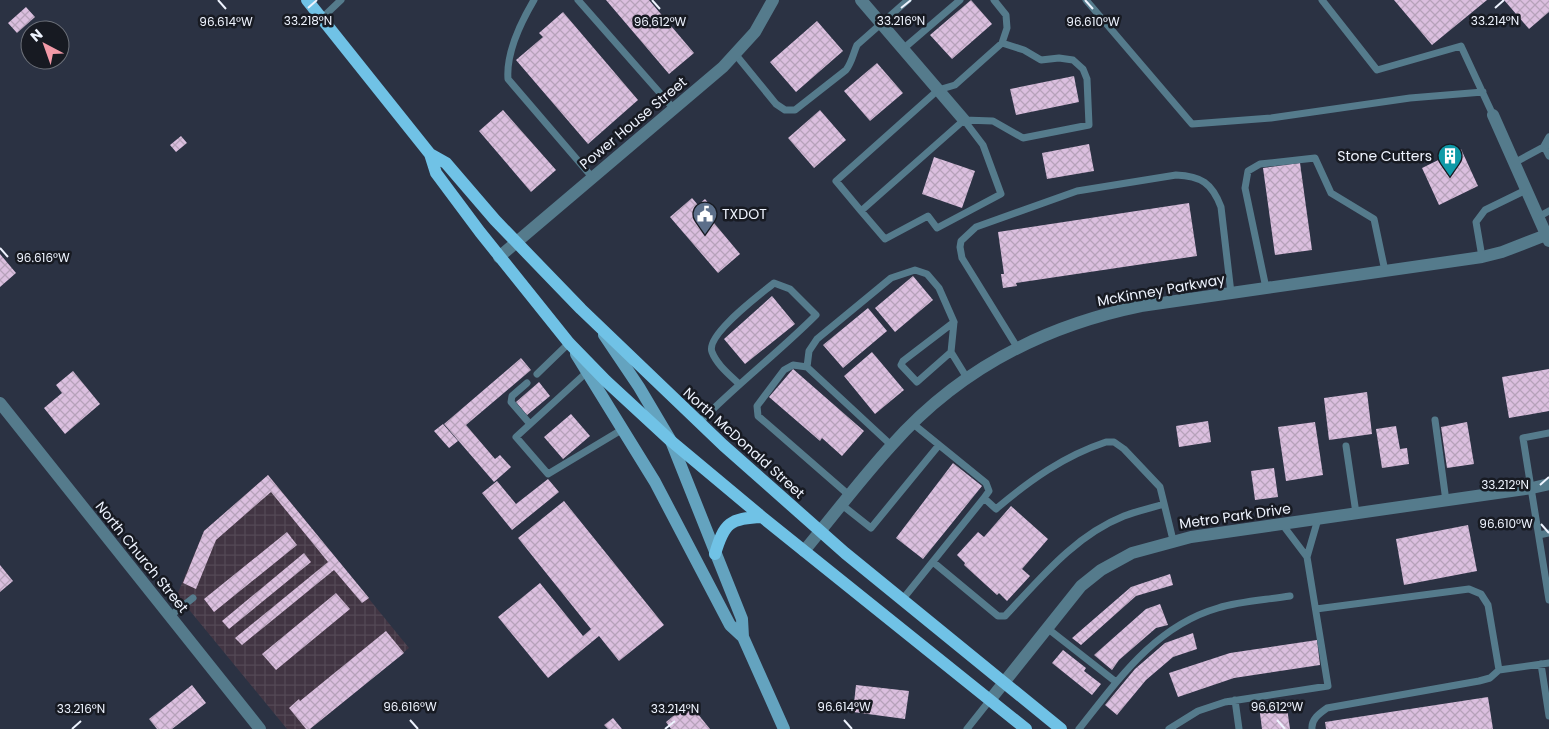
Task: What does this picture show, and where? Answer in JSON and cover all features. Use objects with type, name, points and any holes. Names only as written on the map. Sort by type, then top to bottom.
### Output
[{"type":"main road","name":"North McDonald Street","points":[[308,0],[430,154],[436,174],[499,257],[569,344],[671,441],[762,517],[1026,729]]},
{"type":"main road","name":"North McDonald Street","points":[[430,154],[446,163],[516,242],[699,423],[820,532],[1061,729]]},
{"type":"main road","points":[[715,554],[720,535],[730,524],[740,519],[762,517]]},
{"type":"street","name":"Power House Street","points":[[499,257],[736,55],[755,32],[773,0]]},
{"type":"street","points":[[862,0],[964,120]]},
{"type":"street","points":[[1493,115],[1526,190],[1544,214],[1548,238]]},
{"type":"street","name":"McKinney Parkway","points":[[804,551],[912,423],[967,378],[1017,347],[1055,330],[1108,314],[1231,293],[1482,257],[1548,238]]},
{"type":"street","points":[[599,326],[639,387],[671,441],[742,619],[743,637],[784,729]]},
{"type":"street","points":[[569,344],[623,428],[676,520],[730,625],[743,637]]},
{"type":"street","name":"North Church Street","points":[[0,403],[260,729]]},
{"type":"street","name":"Metro Park Drive","points":[[990,700],[1081,586],[1101,570],[1132,553],[1173,540],[1549,484]]},
{"type":"lane","points":[[322,18],[341,0]]},
{"type":"lane","points":[[534,0],[523,19],[507,67],[508,79],[592,178]]},
{"type":"lane","points":[[578,0],[674,109]]},
{"type":"lane","points":[[736,55],[776,104],[785,110],[795,110],[846,70],[852,61],[852,55],[857,45],[908,0]]},
{"type":"lane","points":[[903,49],[960,0]]},
{"type":"lane","points":[[964,120],[983,145],[1001,194],[937,228],[928,216],[885,239],[836,180],[938,90],[955,84],[1002,43],[1007,28],[1006,15],[994,0]]},
{"type":"lane","points":[[1086,0],[1192,124],[1271,118],[1410,98],[1483,92]]},
{"type":"lane","points":[[1322,0],[1377,70],[1461,46],[1493,115]]},
{"type":"lane","points":[[861,210],[964,120],[993,121],[1023,138],[1089,125],[1087,78],[1083,68],[1073,60],[1059,58],[1041,60],[1024,50],[1002,43]]},
{"type":"lane","points":[[1549,137],[1546,145],[1549,156]]},
{"type":"lane","points":[[1514,163],[1546,145]]},
{"type":"lane","points":[[1266,288],[1245,188],[1248,171],[1260,164],[1315,158],[1332,193],[1374,218],[1385,271]]},
{"type":"lane","points":[[1017,347],[962,258],[961,241],[976,227],[1077,191],[1176,174],[1205,181],[1216,194],[1221,207],[1231,293]]},
{"type":"lane","points":[[1482,257],[1476,222],[1485,210],[1526,190]]},
{"type":"lane","points":[[807,367],[809,351],[817,339],[891,278],[904,272],[915,270],[927,274],[939,288],[954,322],[951,352],[967,378]]},
{"type":"lane","points":[[699,423],[739,384],[816,315],[790,289],[774,283],[719,331],[712,342],[711,350],[717,361],[739,384]]},
{"type":"lane","points":[[951,352],[917,382],[901,365],[903,361],[954,322]]},
{"type":"lane","points":[[536,374],[569,344]]},
{"type":"lane","points":[[891,446],[807,367],[793,365],[784,370],[757,406],[758,416],[846,500],[871,528],[939,445]]},
{"type":"lane","points":[[587,372],[516,437],[548,474],[623,428]]},
{"type":"lane","points":[[527,383],[512,396],[511,402],[530,424]]},
{"type":"lane","points":[[1435,420],[1446,500]]},
{"type":"lane","points":[[902,600],[989,491],[986,483],[912,423]]},
{"type":"lane","points":[[1549,433],[1523,438],[1549,600]]},
{"type":"lane","points":[[984,498],[996,509],[1042,472],[1061,460],[1081,450],[1106,442],[1114,442],[1124,449],[1160,487],[1173,540]]},
{"type":"lane","points":[[1346,446],[1356,513]]},
{"type":"lane","points":[[932,562],[998,616],[1005,616],[1047,570],[1073,547],[1123,516],[1164,504]]},
{"type":"lane","points":[[1169,729],[1198,711],[1235,700],[1328,686],[1307,557],[1318,519]]},
{"type":"lane","points":[[1282,524],[1307,557]]},
{"type":"lane","points":[[1539,535],[1549,533]]},
{"type":"lane","points":[[1316,609],[1469,590],[1481,594],[1488,606],[1500,670]]},
{"type":"lane","points":[[1079,729],[1142,652],[1161,637],[1196,616],[1219,607],[1290,596]]},
{"type":"lane","points":[[170,616],[193,598]]},
{"type":"lane","points":[[1046,628],[1116,682]]},
{"type":"lane","points":[[1312,729],[1312,725],[1318,715],[1327,708],[1480,682],[1490,678],[1500,670],[1545,664],[1549,716]]},
{"type":"lane","points":[[967,729],[990,700]]},
{"type":"lane","points":[[1235,700],[1239,729]]},
{"type":"shaded area","points":[[268,475],[409,648],[310,729],[287,729],[177,595],[204,531]]},
{"type":"building","points":[[606,0],[649,0],[694,53],[669,74]]},
{"type":"building","points":[[971,0],[992,24],[952,59],[930,35]]},
{"type":"building","points":[[1394,0],[1487,0],[1432,45]]},
{"type":"building","points":[[1504,0],[1549,0],[1549,12],[1529,29]]},
{"type":"building","points":[[26,7],[35,17],[32,20],[20,20],[20,30],[17,33],[8,23]]},
{"type":"building","points":[[563,12],[638,100],[588,144],[516,60],[543,37],[539,33]]},
{"type":"building","points":[[817,21],[843,51],[796,92],[770,62]]},
{"type":"building","points":[[877,63],[903,93],[870,121],[844,91]]},
{"type":"building","points":[[1074,76],[1079,102],[1016,115],[1010,89]]},
{"type":"building","points":[[503,110],[556,170],[531,192],[479,131]]},
{"type":"building","points":[[820,110],[846,140],[814,168],[788,138]]},
{"type":"building","points":[[181,136],[187,143],[176,152],[170,145]]},
{"type":"building","points":[[1089,144],[1094,171],[1047,179],[1042,153]]},
{"type":"building","name":"Stone Cutters","points":[[1461,149],[1478,186],[1439,205],[1422,168]]},
{"type":"building","points":[[934,157],[975,171],[962,208],[922,194]]},
{"type":"building","points":[[1300,163],[1312,250],[1275,255],[1263,168]]},
{"type":"building","name":"TXDOT","points":[[692,198],[698,205],[705,199],[715,211],[709,217],[740,254],[718,273],[670,217]]},
{"type":"building","points":[[1189,203],[1197,256],[1016,283],[1017,286],[1003,288],[1001,274],[1004,274],[998,232]]},
{"type":"building","points":[[0,254],[16,273],[0,287]]},
{"type":"building","points":[[913,276],[933,300],[895,332],[875,308]]},
{"type":"building","points":[[772,296],[795,324],[745,364],[724,339]]},
{"type":"building","points":[[868,308],[887,331],[843,368],[823,345]]},
{"type":"building","points":[[872,352],[904,390],[875,414],[844,376]]},
{"type":"building","points":[[521,358],[531,370],[466,425],[495,459],[500,455],[511,467],[494,482],[444,424]]},
{"type":"building","points":[[793,369],[864,431],[842,456],[822,438],[820,441],[769,397]]},
{"type":"building","points":[[1549,369],[1549,411],[1509,418],[1502,377]]},
{"type":"building","points":[[73,371],[100,404],[65,434],[44,408],[62,393],[56,385]]},
{"type":"building","points":[[539,382],[550,396],[527,415],[516,402]]},
{"type":"building","points":[[1367,392],[1372,434],[1329,440],[1324,398]]},
{"type":"building","points":[[571,414],[590,436],[563,459],[544,437]]},
{"type":"building","points":[[1208,421],[1211,442],[1179,447],[1176,426]]},
{"type":"building","points":[[1315,422],[1323,475],[1286,481],[1278,427]]},
{"type":"building","points":[[1467,422],[1474,464],[1447,468],[1441,427]]},
{"type":"building","points":[[443,424],[458,441],[449,448],[434,431]]},
{"type":"building","points":[[1396,426],[1400,449],[1407,448],[1409,464],[1382,468],[1376,429]]},
{"type":"building","points":[[953,463],[982,486],[923,559],[896,538]]},
{"type":"building","points":[[1274,468],[1278,497],[1255,500],[1251,471]]},
{"type":"building","points":[[268,475],[369,598],[362,603],[334,570],[242,645],[235,638],[328,562],[271,492],[216,540],[196,589],[183,583],[204,531]]},
{"type":"building","points":[[548,479],[559,492],[512,530],[482,493],[497,481],[516,504]]},
{"type":"building","points":[[564,501],[664,625],[619,661],[599,636],[548,678],[498,617],[540,583],[583,636],[591,629],[518,538]]},
{"type":"building","points":[[1011,506],[1048,539],[1022,569],[1030,576],[1007,601],[999,593],[997,595],[964,565],[965,563],[957,555],[978,532],[984,537]]},
{"type":"building","points":[[1468,525],[1477,571],[1404,585],[1396,539]]},
{"type":"building","points":[[287,532],[297,545],[214,612],[204,599]]},
{"type":"building","points":[[304,553],[311,562],[229,629],[222,621]]},
{"type":"building","points":[[0,565],[13,581],[0,592]]},
{"type":"building","points":[[1170,574],[1173,585],[1136,596],[1081,645],[1072,638],[1131,587]]},
{"type":"building","points":[[336,593],[350,609],[276,670],[262,654]]},
{"type":"building","points":[[1160,604],[1168,625],[1156,628],[1119,660],[1112,670],[1094,655],[1146,609]]},
{"type":"building","points":[[386,631],[404,653],[310,729],[306,729],[289,708]]},
{"type":"building","points":[[1193,633],[1197,649],[1173,657],[1146,680],[1117,715],[1105,705],[1135,669],[1165,643]]},
{"type":"building","points":[[1317,640],[1320,665],[1234,678],[1178,697],[1169,673],[1230,653]]},
{"type":"building","points":[[1063,650],[1086,668],[1084,671],[1101,684],[1092,695],[1052,663]]},
{"type":"building","points":[[192,685],[206,703],[172,729],[157,729],[149,719]]},
{"type":"building","points":[[856,685],[909,691],[905,719],[853,712]]},
{"type":"building","points":[[1488,697],[1493,729],[1326,729],[1325,722]]},
{"type":"building","points":[[1286,701],[1290,729],[1262,729],[1259,706]]},
{"type":"building","points":[[689,703],[710,729],[671,729],[666,722]]},
{"type":"building","points":[[613,718],[622,729],[608,729],[604,725]]},
{"type":"place","name":"Stone Cutters","points":[[1450,177]]},
{"type":"place","name":"TXDOT","points":[[705,235]]}]
